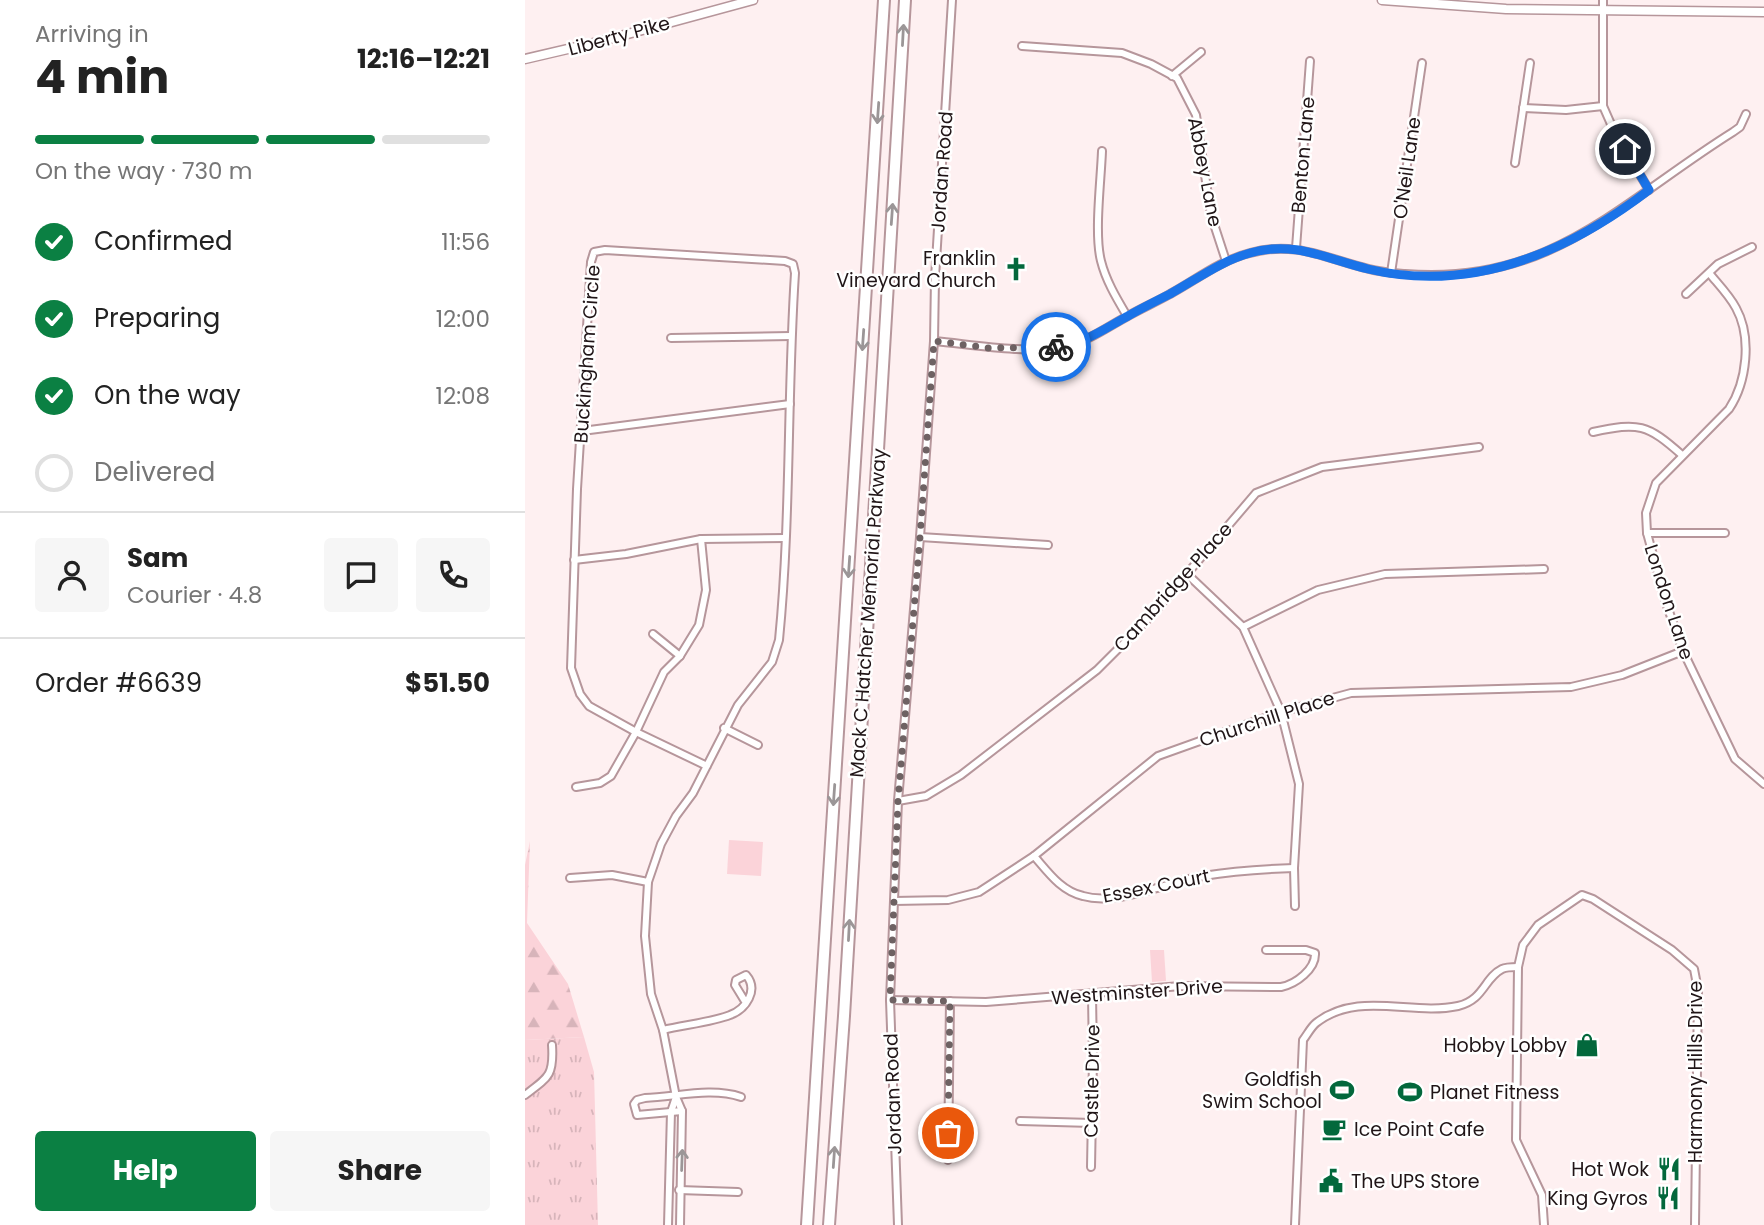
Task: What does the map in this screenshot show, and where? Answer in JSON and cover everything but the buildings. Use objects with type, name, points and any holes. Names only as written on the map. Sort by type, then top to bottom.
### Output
[{"type":"highway","name":"Mack C Hatcher Memorial Parkway","points":[[805,1225],[807,1156],[812,1147],[884,0]]},
{"type":"highway","name":"Mack C Hatcher Memorial Parkway","points":[[829,1225],[905,0]]},
{"type":"street","name":"Liberty Pike","points":[[525,59],[753,0]]},
{"type":"street","name":"Jordan Road","points":[[898,1225],[890,1000],[898,801],[934,341],[935,278],[952,0]]},
{"type":"street","points":[[1382,0],[1506,9],[1764,12]]},
{"type":"street","points":[[1603,0],[1603,106],[1614,131],[1649,190]]},
{"type":"street","name":"Abbey Lane","points":[[1022,46],[1122,53],[1177,78],[1196,115],[1211,215],[1226,261]]},
{"type":"street","points":[[1172,76],[1201,52]]},
{"type":"street","name":"Benton Lane","points":[[1296,248],[1311,61]]},
{"type":"street","name":"O'Neil Lane","points":[[1391,273],[1422,63]]},
{"type":"street","points":[[1515,163],[1529,64]]},
{"type":"street","points":[[1523,108],[1566,110],[1603,106]]},
{"type":"street","points":[[934,341],[989,348],[1031,349],[1065,346],[1091,337],[1226,261],[1261,250],[1296,248],[1370,270],[1391,273],[1453,274],[1513,265],[1571,240],[1624,208],[1740,127],[1746,114]]},
{"type":"street","points":[[1102,151],[1099,242],[1101,260],[1114,293],[1127,316]]},
{"type":"street","points":[[1686,294],[1730,256],[1752,247]]},
{"type":"street","name":"Buckingham Circle","points":[[680,1225],[682,1111],[676,1097],[663,1030],[651,994],[645,936],[648,881],[661,844],[676,816],[693,793],[707,766],[724,728],[738,705],[772,662],[779,640],[790,465],[791,336],[795,273],[793,264],[761,259],[605,250],[594,252],[591,261],[574,560],[571,668],[575,683],[590,706],[636,732],[707,766]]},
{"type":"street","name":"London Lane","points":[[1709,273],[1742,320],[1744,368],[1730,409],[1682,454],[1656,483],[1646,513],[1647,533],[1666,603],[1683,651],[1735,759],[1764,784]]},
{"type":"street","points":[[671,338],[791,336]]},
{"type":"street","points":[[582,431],[790,404]]},
{"type":"street","points":[[1593,432],[1620,426],[1640,427],[1657,433],[1682,454]]},
{"type":"street","name":"Cambridge Place","points":[[898,801],[926,796],[961,775],[1097,670],[1151,616],[1257,493],[1322,467],[1479,447]]},
{"type":"street","points":[[1647,533],[1725,533]]},
{"type":"street","points":[[920,537],[1048,545]]},
{"type":"street","points":[[574,560],[626,554],[701,539],[785,538]]},
{"type":"street","points":[[576,787],[600,783],[611,776],[636,732],[664,672],[680,656],[696,632],[706,590],[701,539]]},
{"type":"street","points":[[1243,626],[1318,590],[1385,574],[1544,569]]},
{"type":"street","points":[[1186,573],[1243,626],[1281,712],[1299,784],[1294,868],[1295,906]]},
{"type":"street","points":[[653,634],[680,656]]},
{"type":"street","name":"Churchill Place","points":[[894,901],[948,900],[992,886],[1034,856],[1158,756],[1281,712],[1352,693],[1571,687],[1622,675],[1683,651]]},
{"type":"street","points":[[724,728],[758,746]]},
{"type":"street","name":"Essex Court","points":[[1034,856],[1065,888],[1079,895],[1098,899],[1203,876],[1254,869],[1294,868]]},
{"type":"street","points":[[570,878],[613,875],[648,881]]},
{"type":"street","name":"Harmony Hills Drive","points":[[1518,967],[1523,945],[1538,925],[1582,895],[1593,899],[1671,950],[1694,969],[1698,990],[1695,1225]]},
{"type":"street","name":"Westminster Drive","points":[[890,1000],[986,1002],[1181,986],[1281,986],[1289,985],[1299,978],[1316,958],[1315,953],[1306,950],[1266,950]]},
{"type":"street","points":[[1295,1225],[1303,1040],[1315,1023],[1339,1011],[1368,1004],[1459,1006],[1479,995],[1503,969],[1518,967],[1516,1140],[1542,1195],[1544,1225]]},
{"type":"street","name":"Castle Drive","points":[[1091,1167],[1094,1027],[1092,995]]},
{"type":"street","points":[[948,1160],[950,1001]]},
{"type":"street","points":[[663,1030],[732,1014],[746,1003]]},
{"type":"street","points":[[525,1095],[549,1076],[554,1067],[552,1045]]},
{"type":"street","points":[[682,1111],[638,1115],[634,1104],[645,1098],[715,1092],[727,1092],[741,1097]]},
{"type":"street","name":"Buckingham Circle","points":[[669,1225],[671,1112],[676,1097]]},
{"type":"street","points":[[1020,1121],[1092,1123]]},
{"type":"street","points":[[670,1189],[738,1192]]},
{"type":"green space","points":[[729,840],[763,842],[761,876],[727,874]]},
{"type":"green space","points":[[530,841],[527,923],[568,984],[584,1037],[525,1040],[525,865]]},
{"type":"green space","points":[[1150,950],[1164,950],[1166,981],[1152,982]]},
{"type":"green space","points":[[584,1037],[594,1072],[598,1225],[525,1225],[525,1040]]},
{"type":"way so far","points":[[948,1133],[950,1001],[890,1000],[898,801],[934,341],[989,348],[1056,347]]},
{"type":"place","name":"Franklin Vineyard Church","points":[[1016,269]]},
{"type":"place","name":"Hobby Lobby","points":[[1587,1045]]},
{"type":"place","name":"Goldfish Swim School","points":[[1342,1090]]},
{"type":"place","name":"Planet Fitness","points":[[1410,1092]]},
{"type":"place","name":"Ice Point Cafe","points":[[1334,1129]]},
{"type":"place","name":"Hot Wok","points":[[1669,1169]]},
{"type":"place","name":"The UPS Store","points":[[1331,1181]]},
{"type":"place","name":"King Gyros","points":[[1668,1198]]},
{"type":"route","points":[[1056,347],[1091,337],[1226,261],[1261,250],[1296,248],[1370,270],[1418,275],[1470,273],[1513,265],[1571,240],[1649,190],[1625,149]]}]
